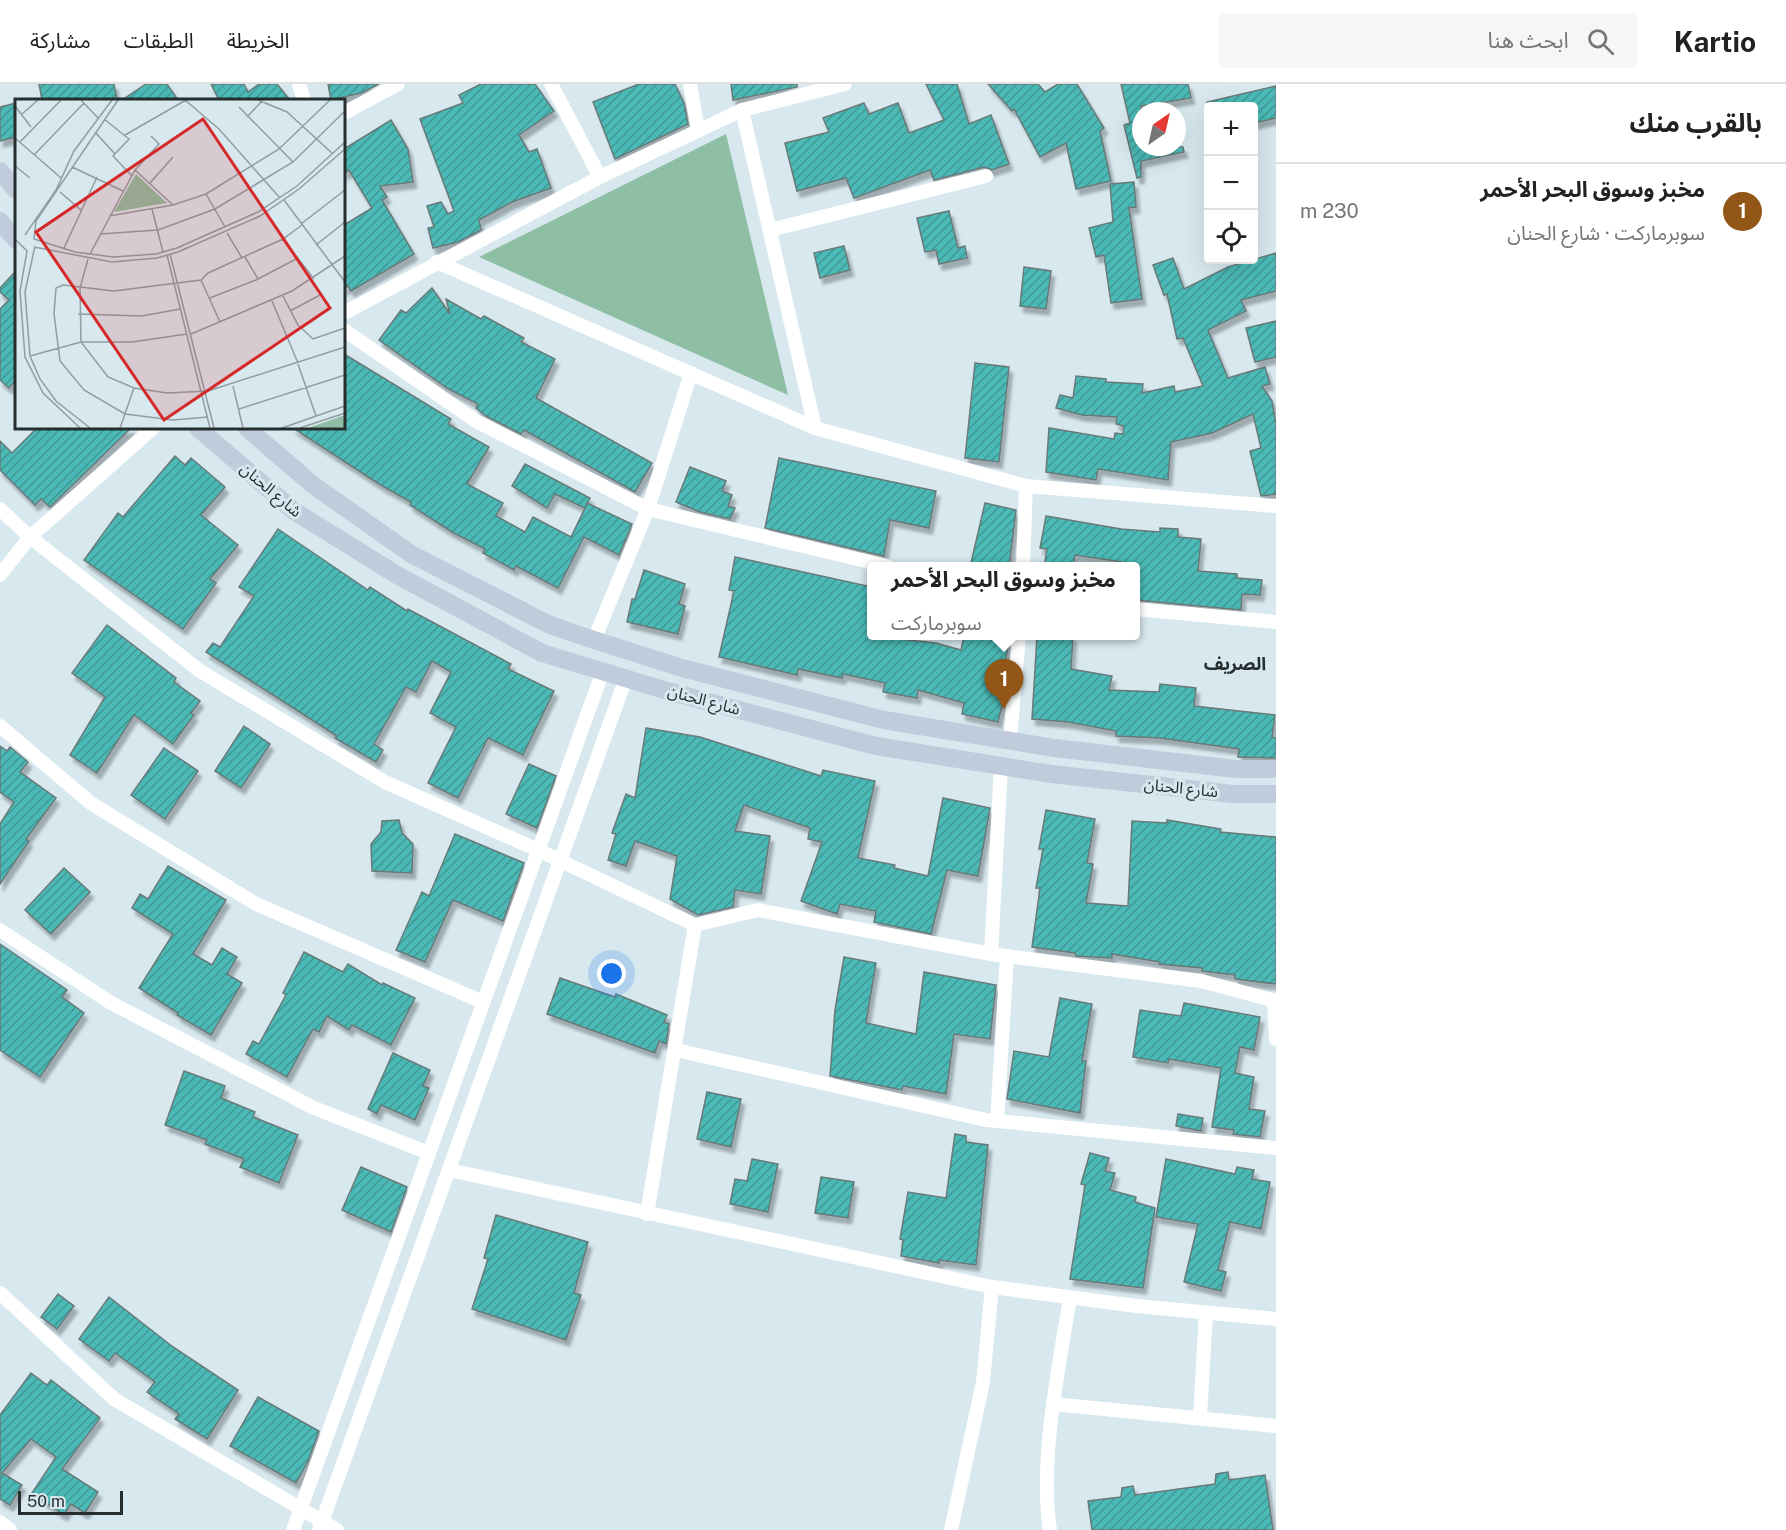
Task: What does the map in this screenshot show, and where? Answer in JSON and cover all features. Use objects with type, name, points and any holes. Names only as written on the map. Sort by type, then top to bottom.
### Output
[{"type":"main road","points":[[0,171],[15,189]]},
{"type":"main road","points":[[0,221],[15,239]]},
{"type":"main road","name":"شارع الحنان","points":[[199,429],[294,512],[397,575],[542,653],[876,746],[1001,766],[1233,794],[1276,794]]},
{"type":"main road","name":"شارع الحنان","points":[[248,429],[313,485],[411,554],[550,625],[594,640],[682,668],[884,720],[1010,740],[1236,769],[1276,769]]},
{"type":"street","points":[[299,84],[304,99]]},
{"type":"street","points":[[345,112],[398,84]]},
{"type":"street","points":[[551,84],[600,177]]},
{"type":"street","points":[[690,84],[698,131]]},
{"type":"street","points":[[345,312],[600,177],[742,110],[845,84]]},
{"type":"street","points":[[742,110],[815,428]]},
{"type":"street","points":[[770,230],[986,176]]},
{"type":"street","points":[[437,262],[815,428],[1026,486],[1276,506]]},
{"type":"street","points":[[345,331],[476,422],[648,509],[867,562]]},
{"type":"street","points":[[594,640],[648,509],[691,373]]},
{"type":"street","points":[[0,575],[30,537],[152,429]]},
{"type":"street","points":[[1023,562],[1026,486]]},
{"type":"street","points":[[0,509],[30,537],[200,672],[385,782],[538,850],[695,926],[758,910],[991,954],[1201,981],[1275,1001],[1276,1039]]},
{"type":"street","points":[[1140,609],[1276,622]]},
{"type":"street","points":[[1010,740],[1019,640]]},
{"type":"street","points":[[293,1530],[603,671]]},
{"type":"street","points":[[321,1526],[626,678]]},
{"type":"street","points":[[0,726],[92,804],[256,904],[483,1002]]},
{"type":"street","points":[[991,954],[1001,766]]},
{"type":"street","points":[[647,1214],[695,926]]},
{"type":"street","points":[[0,930],[121,1009],[314,1108],[429,1153]]},
{"type":"street","points":[[997,1121],[1007,956]]},
{"type":"street","points":[[676,1050],[997,1121],[1276,1148]]},
{"type":"street","points":[[449,1170],[992,1287],[1070,1298],[1276,1319]]},
{"type":"street","points":[[951,1530],[983,1382],[992,1287]]},
{"type":"street","points":[[0,1293],[114,1399],[300,1509],[321,1526],[337,1530]]},
{"type":"street","points":[[1050,1530],[1046,1505],[1053,1404],[1070,1298]]},
{"type":"street","points":[[1200,1417],[1206,1312]]},
{"type":"street","points":[[1053,1404],[1276,1426]]},
{"type":"street","points":[[0,1522],[10,1530]]},
{"type":"green space","points":[[726,134],[788,395],[479,257]]},
{"type":"building","points":[[39,84],[114,84],[117,99],[42,99]]},
{"type":"building","points":[[146,84],[167,84],[177,99],[124,99]]},
{"type":"building","points":[[211,84],[244,84],[248,92],[259,84],[277,84],[289,99],[218,99]]},
{"type":"building","points":[[328,84],[379,84],[361,93],[331,99]]},
{"type":"building","points":[[481,84],[535,84],[554,111],[519,135],[529,152],[537,149],[551,188],[512,202],[479,220],[481,230],[458,242],[433,248],[428,228],[434,227],[427,206],[441,202],[448,214],[454,211],[420,119],[463,103],[459,95]]},
{"type":"building","points":[[639,84],[675,84],[684,103],[688,124],[615,159],[593,102]]},
{"type":"building","points":[[731,84],[797,84],[797,87],[733,100]]},
{"type":"building","points":[[926,84],[957,84],[969,124],[991,115],[1009,164],[992,170],[984,167],[934,180],[930,170],[854,198],[846,178],[797,191],[785,143],[829,132],[823,118],[864,103],[869,114],[898,103],[909,133],[944,120]]},
{"type":"building","points":[[988,84],[1038,84],[1045,92],[1058,84],[1077,84],[1104,128],[1100,131],[1111,181],[1076,189],[1066,143],[1040,157],[1014,109],[1012,111]]},
{"type":"building","points":[[1121,84],[1188,84],[1191,98],[1166,102],[1132,102],[1132,156],[1165,156],[1141,161],[1141,177],[1137,178],[1124,125],[1130,123]]},
{"type":"building","points":[[1276,86],[1276,118],[1258,122],[1258,102],[1207,102]]},
{"type":"building","points":[[15,103],[15,137],[0,141],[0,107]]},
{"type":"building","points":[[391,120],[408,149],[413,182],[380,186],[387,197],[382,200],[414,254],[351,291],[348,286],[345,288],[345,224],[372,208],[349,170],[345,173],[345,148]]},
{"type":"building","points":[[1134,182],[1136,207],[1129,208],[1142,299],[1111,303],[1104,255],[1096,257],[1089,228],[1113,222],[1110,184]]},
{"type":"building","points":[[949,211],[958,248],[965,246],[967,258],[939,264],[936,250],[925,252],[917,218]]},
{"type":"building","points":[[844,246],[850,270],[820,278],[814,253]]},
{"type":"building","points":[[1276,253],[1276,291],[1241,300],[1246,311],[1208,330],[1228,378],[1265,367],[1270,384],[1262,386],[1272,401],[1276,424],[1276,494],[1261,496],[1250,451],[1261,448],[1253,414],[1212,433],[1171,442],[1168,480],[1098,469],[1096,480],[1046,472],[1049,428],[1114,439],[1115,433],[1123,434],[1124,426],[1116,424],[1117,417],[1082,415],[1056,408],[1060,395],[1073,398],[1076,376],[1106,379],[1106,382],[1143,384],[1142,393],[1174,386],[1175,392],[1203,386],[1183,338],[1177,339],[1167,294],[1164,295],[1153,265],[1173,258],[1184,289],[1228,267],[1238,264],[1258,264],[1258,258]]},
{"type":"building","points":[[1024,267],[1051,271],[1046,309],[1020,306]]},
{"type":"building","points":[[15,272],[15,381],[9,388],[0,380],[0,309],[9,300],[0,292],[0,288]]},
{"type":"building","points":[[432,288],[450,314],[446,299],[481,319],[484,316],[524,338],[521,342],[555,359],[536,398],[652,463],[635,492],[524,430],[521,434],[486,416],[476,408],[478,404],[447,388],[379,340],[401,310],[406,313]]},
{"type":"building","points":[[1276,321],[1276,357],[1255,362],[1246,328]]},
{"type":"building","points":[[345,355],[451,419],[448,424],[489,447],[467,484],[503,503],[496,516],[525,532],[533,517],[571,537],[585,508],[555,494],[547,508],[512,486],[525,464],[590,498],[587,503],[632,524],[619,555],[584,537],[558,588],[516,566],[514,570],[483,553],[485,549],[452,532],[410,505],[411,502],[295,429],[345,429]]},
{"type":"building","points":[[975,363],[1009,367],[999,462],[965,458]]},
{"type":"building","points":[[36,429],[130,429],[50,507],[41,499],[35,505],[0,470],[0,441],[12,453]]},
{"type":"building","points":[[175,456],[185,465],[191,458],[225,487],[201,515],[238,545],[210,579],[216,583],[183,629],[84,560],[118,513],[123,517]]},
{"type":"building","points":[[779,458],[936,491],[929,528],[890,520],[884,556],[765,528]]},
{"type":"building","points":[[690,467],[726,481],[722,491],[732,495],[728,506],[735,508],[730,519],[700,512],[676,502]]},
{"type":"building","points":[[985,503],[1016,510],[1010,562],[971,562]]},
{"type":"building","points":[[1046,516],[1121,529],[1160,532],[1160,528],[1178,529],[1178,537],[1201,539],[1198,571],[1237,574],[1237,578],[1262,580],[1260,595],[1242,594],[1241,610],[1140,600],[1140,562],[1122,562],[1075,555],[1074,562],[1045,562],[1047,549],[1040,548]]},
{"type":"building","points":[[278,529],[368,590],[370,587],[407,611],[408,609],[511,664],[508,669],[554,691],[523,755],[488,738],[458,798],[428,783],[456,727],[430,713],[451,672],[432,661],[416,692],[406,687],[374,744],[383,750],[376,762],[335,738],[337,736],[206,652],[213,643],[220,647],[254,596],[239,587]]},
{"type":"building","points":[[735,557],[867,586],[867,640],[909,640],[936,643],[961,650],[963,640],[1009,640],[1000,691],[1005,693],[998,722],[962,714],[964,703],[918,690],[917,698],[883,692],[885,683],[843,674],[842,678],[798,669],[797,675],[719,657],[734,591],[729,590]]},
{"type":"building","points":[[644,570],[685,584],[679,604],[685,606],[678,634],[627,622],[632,599],[635,599]]},
{"type":"building","points":[[107,625],[176,678],[174,682],[200,701],[191,713],[194,715],[173,744],[134,715],[97,773],[70,755],[105,697],[72,673]]},
{"type":"building","points":[[1037,640],[1073,640],[1071,669],[1112,676],[1109,690],[1159,692],[1160,684],[1196,688],[1194,706],[1275,715],[1272,737],[1276,738],[1276,758],[1238,757],[1239,749],[1160,738],[1116,736],[1116,731],[1068,722],[1032,719]]},
{"type":"building","points":[[244,726],[270,744],[241,788],[215,771]]},
{"type":"building","points":[[646,728],[700,737],[821,776],[823,770],[875,781],[858,858],[895,865],[894,868],[928,876],[943,798],[990,808],[978,876],[947,870],[931,934],[874,922],[876,911],[840,904],[837,914],[801,901],[822,842],[808,839],[810,828],[744,805],[735,831],[770,836],[761,894],[735,890],[733,907],[698,915],[670,899],[677,856],[635,841],[626,866],[608,860],[616,834],[612,833],[626,794],[635,798]]},
{"type":"building","points":[[0,746],[7,751],[10,747],[28,762],[20,772],[56,798],[26,839],[29,841],[0,884],[0,824],[14,802],[0,792]]},
{"type":"building","points":[[164,748],[198,771],[165,819],[131,795]]},
{"type":"building","points":[[529,764],[556,776],[537,828],[506,814]]},
{"type":"building","points":[[1046,810],[1095,819],[1087,863],[1093,864],[1086,903],[1128,906],[1132,821],[1167,823],[1167,820],[1221,829],[1220,832],[1276,837],[1276,984],[1235,979],[1235,975],[1202,971],[1202,968],[1159,964],[1160,962],[1112,954],[1112,958],[1076,956],[1075,953],[1032,947],[1040,888],[1036,888],[1043,849],[1039,849]]},
{"type":"building","points":[[399,820],[402,833],[413,844],[412,873],[372,871],[371,844],[381,832],[382,821]]},
{"type":"building","points":[[455,834],[524,863],[503,921],[453,900],[425,962],[396,950],[422,892],[429,896]]},
{"type":"building","points":[[168,866],[226,900],[193,954],[212,965],[222,948],[237,957],[227,974],[242,983],[211,1035],[177,1015],[178,1013],[139,988],[173,934],[132,908],[140,894],[148,899]]},
{"type":"building","points":[[64,868],[90,892],[51,934],[25,910]]},
{"type":"building","points":[[0,944],[67,990],[62,997],[84,1013],[40,1077],[0,1050]]},
{"type":"building","points":[[304,952],[343,972],[348,964],[382,985],[383,983],[415,998],[391,1045],[352,1025],[349,1030],[327,1016],[319,1032],[313,1029],[287,1077],[246,1054],[253,1041],[259,1044],[286,995],[283,993]]},
{"type":"building","points":[[844,957],[876,963],[866,1023],[916,1034],[924,972],[996,985],[990,1039],[954,1034],[946,1094],[903,1086],[902,1090],[830,1076],[835,1010]]},
{"type":"building","points":[[560,978],[615,997],[616,994],[667,1015],[664,1022],[669,1024],[666,1044],[659,1041],[655,1053],[547,1014]]},
{"type":"building","points":[[1060,998],[1092,1004],[1082,1061],[1086,1061],[1080,1113],[1007,1099],[1014,1051],[1049,1057]]},
{"type":"building","points":[[1184,1003],[1260,1017],[1254,1050],[1240,1047],[1235,1073],[1254,1077],[1249,1109],[1265,1111],[1260,1137],[1233,1134],[1234,1130],[1212,1127],[1221,1068],[1169,1059],[1168,1063],[1133,1057],[1140,1010],[1181,1016]]},
{"type":"building","points":[[393,1053],[430,1070],[423,1086],[429,1088],[415,1120],[381,1105],[377,1114],[368,1109]]},
{"type":"building","points":[[184,1071],[225,1086],[221,1098],[255,1112],[253,1117],[298,1135],[279,1183],[240,1167],[244,1159],[205,1144],[207,1140],[165,1125]]},
{"type":"building","points":[[707,1092],[741,1099],[731,1147],[697,1139]]},
{"type":"building","points":[[1178,1114],[1203,1118],[1201,1131],[1176,1126]]},
{"type":"building","points":[[955,1134],[966,1136],[966,1142],[988,1145],[976,1265],[939,1260],[939,1263],[901,1256],[903,1240],[900,1239],[908,1192],[946,1198]]},
{"type":"building","points":[[1090,1153],[1109,1158],[1105,1171],[1115,1173],[1110,1190],[1136,1197],[1135,1202],[1155,1208],[1143,1288],[1070,1279],[1085,1185],[1081,1184]]},
{"type":"building","points":[[752,1159],[778,1164],[768,1212],[730,1204],[735,1179],[747,1181]]},
{"type":"building","points":[[1166,1159],[1235,1174],[1237,1167],[1254,1170],[1252,1179],[1270,1182],[1261,1229],[1230,1222],[1218,1270],[1226,1272],[1221,1291],[1184,1282],[1198,1224],[1156,1217]]},
{"type":"building","points":[[361,1167],[407,1187],[391,1232],[342,1210]]},
{"type":"building","points":[[821,1177],[854,1182],[848,1218],[815,1213]]},
{"type":"building","points":[[496,1215],[588,1242],[574,1293],[581,1295],[566,1340],[472,1309],[488,1259],[484,1258]]},
{"type":"building","points":[[58,1294],[74,1306],[57,1329],[41,1317]]},
{"type":"building","points":[[109,1297],[173,1347],[238,1390],[207,1439],[175,1419],[179,1414],[147,1392],[155,1382],[115,1353],[109,1361],[79,1339]]},
{"type":"building","points":[[31,1373],[47,1385],[51,1380],[100,1418],[62,1469],[98,1492],[85,1513],[71,1504],[64,1515],[32,1493],[56,1457],[31,1439],[2,1473],[22,1485],[10,1505],[0,1499],[0,1415]]},
{"type":"building","points":[[258,1397],[319,1431],[308,1461],[296,1483],[230,1446]]},
{"type":"building","points":[[1228,1472],[1229,1480],[1265,1475],[1273,1530],[1092,1530],[1088,1501],[1121,1497],[1122,1488],[1133,1486],[1135,1495],[1215,1484],[1216,1474]]},
{"type":"place","name":"مخبز وسوق البحر الأحمر","points":[[1004,709]]},
{"type":"district","name":"الصريف","points":[[1235,663]]}]
